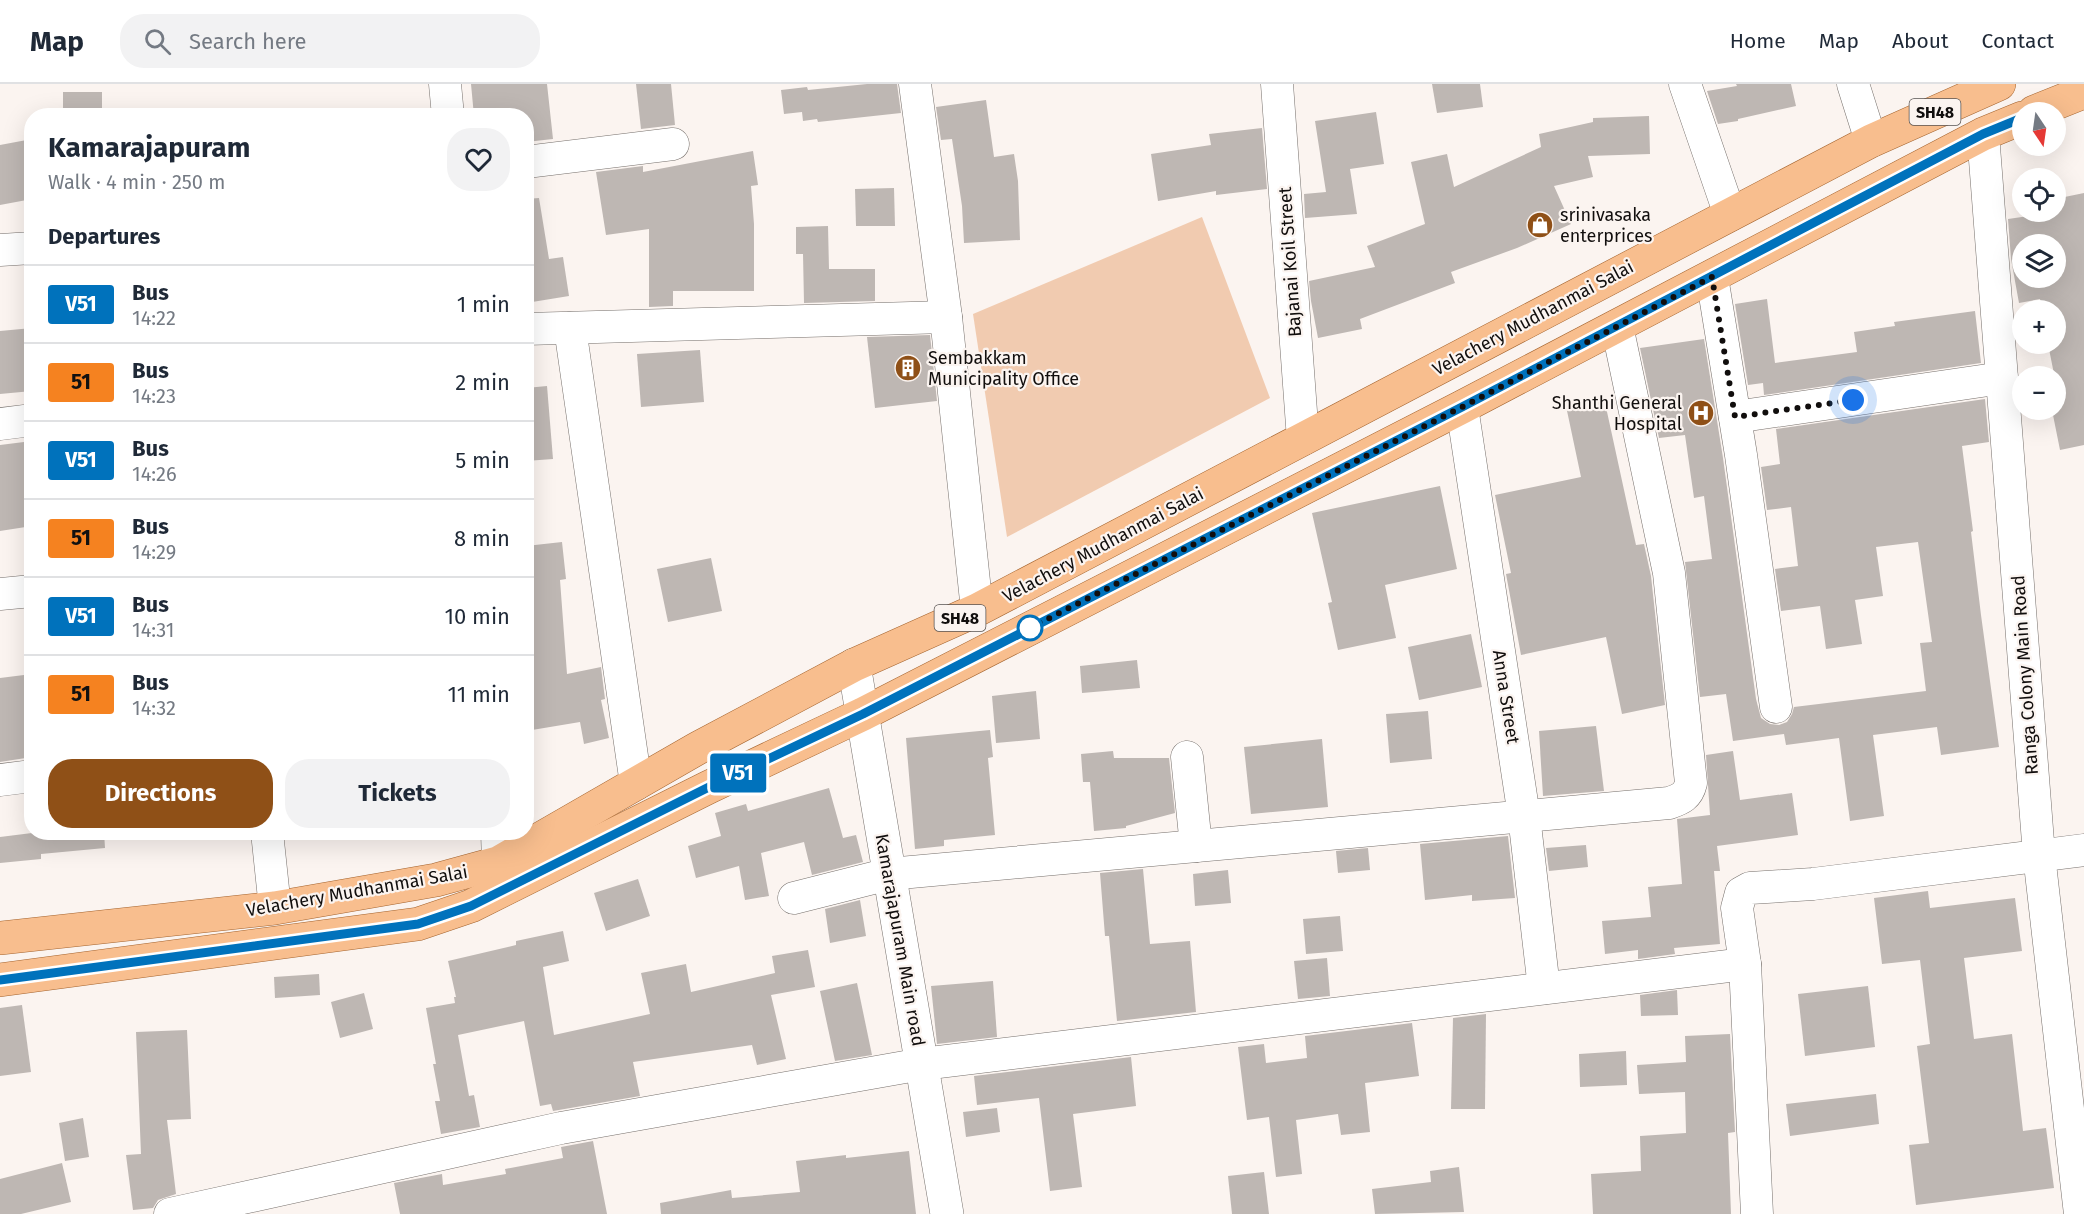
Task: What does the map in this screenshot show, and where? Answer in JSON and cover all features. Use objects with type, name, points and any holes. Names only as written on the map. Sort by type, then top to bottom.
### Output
[{"type":"main road","name":"Velachery Mudhanmai Salai","points":[[534,831],[636,784],[698,748],[854,666],[977,610],[1870,141],[1999,84]]},
{"type":"main road","points":[[2059,102],[2084,92]]},
{"type":"main road","name":"Velachery Mudhanmai Salai","points":[[0,980],[418,924],[471,906],[709,787],[863,714],[1462,407],[1983,134],[2012,122]]},
{"type":"main road","name":"Velachery Mudhanmai Salai","points":[[0,937],[275,909],[436,880],[514,840]]},
{"type":"street","points":[[445,84],[447,108]]},
{"type":"street","points":[[915,84],[946,317],[977,610]]},
{"type":"street","name":"Bajanai Koil Street","points":[[1277,84],[1303,439]]},
{"type":"street","points":[[1685,84],[1730,215]]},
{"type":"street","points":[[1853,84],[1870,141]]},
{"type":"street","name":"Ranga Colony Main Road","points":[[1983,134],[2040,855],[2080,1214]]},
{"type":"street","points":[[534,161],[673,144]]},
{"type":"street","points":[[0,250],[24,248]]},
{"type":"street","points":[[1712,277],[1735,417],[1776,708]]},
{"type":"street","points":[[534,329],[946,317]]},
{"type":"street","points":[[794,898],[889,874],[1669,803],[1688,793],[1691,783],[1669,573],[1617,326]]},
{"type":"street","points":[[570,328],[636,784]]},
{"type":"street","points":[[1735,417],[2002,378]]},
{"type":"street","name":"Anna Street","points":[[1462,407],[1524,816],[1544,988]]},
{"type":"street","points":[[0,424],[24,421]]},
{"type":"street","points":[[0,594],[24,592]]},
{"type":"street","name":"Kamarajapuram Main road","points":[[854,666],[947,1214]]},
{"type":"street","points":[[1187,758],[1196,846]]},
{"type":"street","points":[[0,780],[24,777]]},
{"type":"street","points":[[268,840],[275,909]]},
{"type":"street","points":[[1757,1214],[1745,964],[1737,908],[1741,893],[1750,888],[1813,884],[2084,850]]},
{"type":"street","points":[[170,1214],[561,1128],[922,1064],[1745,964]]},
{"type":"shaded area","points":[[1202,217],[1270,398],[1007,537],[973,314]]},
{"type":"building","points":[[471,84],[547,84],[553,139],[534,141],[534,108],[473,108]]},
{"type":"building","points":[[636,84],[671,84],[675,125],[641,129]]},
{"type":"building","points":[[867,84],[897,84],[901,113],[818,122],[817,119],[803,121],[802,112],[784,114],[781,90],[807,87],[808,90]]},
{"type":"building","points":[[1432,84],[1480,84],[1483,107],[1437,113]]},
{"type":"building","points":[[1736,84],[1791,84],[1796,106],[1718,124],[1707,91],[1737,86]]},
{"type":"building","points":[[63,92],[102,92],[102,108],[63,108]]},
{"type":"building","points":[[986,100],[994,157],[1014,154],[1018,181],[1020,240],[964,243],[962,206],[952,139],[941,140],[936,107]]},
{"type":"building","points":[[1376,112],[1384,164],[1350,169],[1357,214],[1305,218],[1304,194],[1326,192],[1315,121]]},
{"type":"building","points":[[1649,116],[1650,154],[1588,156],[1593,177],[1554,186],[1571,224],[1517,248],[1451,272],[1455,283],[1360,319],[1362,329],[1318,338],[1309,281],[1375,267],[1367,246],[1425,224],[1411,162],[1447,154],[1454,187],[1541,147],[1539,134],[1593,122],[1593,118]]},
{"type":"building","points":[[1262,128],[1267,189],[1216,195],[1216,191],[1158,201],[1151,154],[1211,145],[1209,134]]},
{"type":"building","points":[[24,140],[24,200],[0,205],[0,145]]},
{"type":"building","points":[[753,151],[758,185],[751,186],[754,224],[754,291],[673,291],[673,306],[649,307],[649,229],[606,235],[596,172],[643,166],[643,172]]},
{"type":"building","points":[[894,188],[895,226],[856,226],[855,189]]},
{"type":"building","points":[[2084,193],[2084,445],[2060,450],[2054,420],[2066,420],[2066,366],[2052,366],[2050,354],[2066,354],[2066,300],[2018,300],[2016,288],[2066,288],[2066,234],[2012,234],[2012,264],[2008,219],[2012,218],[2012,222],[2066,222],[2066,197]]},
{"type":"building","points":[[534,198],[539,198],[549,259],[563,257],[569,296],[534,302]]},
{"type":"building","points":[[828,226],[829,269],[875,269],[875,301],[804,303],[803,254],[796,254],[796,227]]},
{"type":"building","points":[[1767,299],[1775,363],[1857,352],[1854,332],[1895,326],[1894,322],[1975,311],[1981,363],[1764,395],[1763,383],[1748,385],[1735,304]]},
{"type":"building","points":[[24,329],[24,392],[0,394],[0,331]]},
{"type":"building","name":"Sembakkam Municipality Office","points":[[930,335],[937,401],[875,408],[867,337]]},
{"type":"building","points":[[1704,339],[1756,699],[1761,718],[1770,724],[1779,725],[1787,722],[1794,707],[1926,691],[1920,643],[1932,642],[1918,542],[1876,547],[1883,596],[1855,600],[1862,644],[1826,649],[1820,606],[1781,611],[1775,569],[1798,566],[1791,507],[1767,510],[1761,467],[1780,464],[1776,429],[1985,399],[1989,442],[1962,446],[1999,747],[1941,755],[1937,727],[1873,735],[1884,816],[1850,821],[1839,738],[1786,745],[1784,734],[1733,741],[1726,694],[1700,697],[1685,562],[1712,559],[1704,496],[1694,498],[1685,435],[1659,438],[1640,348]]},
{"type":"building","points":[[700,350],[704,402],[641,407],[637,354]]},
{"type":"building","points":[[547,386],[553,459],[534,460],[534,387]]},
{"type":"building","points":[[1604,398],[1636,545],[1644,544],[1651,576],[1665,705],[1622,714],[1606,637],[1521,655],[1506,574],[1511,573],[1495,495],[1581,477],[1566,406]]},
{"type":"building","points":[[24,442],[24,527],[0,531],[0,445]]},
{"type":"building","points":[[1440,486],[1457,569],[1385,585],[1396,638],[1338,650],[1328,603],[1332,602],[1312,513]]},
{"type":"building","points":[[562,542],[566,579],[560,580],[567,674],[601,667],[605,699],[601,700],[609,738],[584,744],[580,722],[534,730],[534,545]]},
{"type":"building","points":[[711,558],[722,611],[668,622],[657,569]]},
{"type":"building","points":[[1471,634],[1482,687],[1419,700],[1408,647]]},
{"type":"building","points":[[1137,660],[1140,688],[1082,693],[1080,666]]},
{"type":"building","points":[[24,675],[24,758],[0,762],[0,678]]},
{"type":"building","points":[[1036,691],[1040,739],[996,743],[992,696]]},
{"type":"building","points":[[1428,711],[1432,759],[1390,763],[1386,714]]},
{"type":"building","points":[[1596,726],[1604,791],[1543,796],[1539,731]]},
{"type":"building","points":[[990,730],[993,757],[988,758],[995,835],[944,840],[944,846],[915,849],[906,738]]},
{"type":"building","points":[[1322,739],[1328,807],[1251,814],[1244,747]]},
{"type":"building","points":[[1113,751],[1114,758],[1169,758],[1175,813],[1126,826],[1126,828],[1094,831],[1090,782],[1083,782],[1081,754]]},
{"type":"building","points":[[1733,751],[1740,800],[1792,793],[1798,835],[1717,846],[1720,871],[1714,871],[1720,944],[1674,948],[1675,954],[1638,959],[1638,950],[1605,954],[1602,921],[1651,917],[1648,887],[1682,884],[1677,819],[1710,815],[1706,755]]},
{"type":"building","points":[[829,788],[843,838],[856,835],[863,862],[812,875],[804,842],[761,853],[769,896],[745,900],[739,866],[696,878],[688,846],[721,836],[715,813],[746,804],[748,811]]},
{"type":"building","points":[[24,834],[24,840],[104,840],[105,848],[41,854],[41,859],[0,863],[0,837]]},
{"type":"building","points":[[1508,836],[1515,898],[1472,901],[1472,895],[1425,900],[1420,844]]},
{"type":"building","points":[[1586,845],[1588,867],[1549,871],[1546,848]]},
{"type":"building","points":[[1368,848],[1370,870],[1338,873],[1336,851]]},
{"type":"building","points":[[1143,869],[1150,944],[1190,941],[1196,1012],[1117,1021],[1109,936],[1105,936],[1100,873]]},
{"type":"building","points":[[1228,870],[1231,903],[1195,906],[1193,874]]},
{"type":"building","points":[[638,879],[650,916],[606,931],[594,893]]},
{"type":"building","points":[[1928,891],[1930,908],[2015,898],[2022,951],[1964,958],[1974,1039],[2012,1034],[2023,1131],[2046,1128],[2054,1188],[1916,1205],[1909,1145],[1929,1143],[1917,1046],[1930,1044],[1920,960],[1882,964],[1874,898]]},
{"type":"building","points":[[860,900],[866,936],[830,943],[825,909]]},
{"type":"building","points":[[1340,916],[1343,951],[1306,954],[1303,919]]},
{"type":"building","points":[[563,931],[569,961],[543,967],[554,1035],[650,1014],[641,973],[686,964],[691,992],[775,973],[772,956],[808,950],[815,987],[771,995],[786,1059],[757,1065],[752,1045],[633,1062],[640,1096],[553,1111],[551,1104],[540,1106],[524,1021],[458,1035],[469,1096],[474,1095],[480,1127],[441,1134],[435,1101],[440,1101],[433,1064],[436,1064],[426,1008],[455,1003],[454,997],[456,997],[448,961],[516,945],[516,941]]},
{"type":"building","points":[[1327,958],[1330,996],[1298,999],[1294,961]]},
{"type":"building","points":[[319,974],[320,995],[275,998],[274,977]]},
{"type":"building","points":[[993,981],[997,1037],[937,1044],[931,986]]},
{"type":"building","points":[[857,983],[872,1055],[835,1061],[820,991]]},
{"type":"building","points":[[1868,986],[1875,1047],[1805,1056],[1798,994]]},
{"type":"building","points":[[1677,990],[1678,1015],[1641,1016],[1640,995]]},
{"type":"building","points":[[364,993],[373,1029],[340,1038],[331,1002]]},
{"type":"building","points":[[22,1005],[31,1072],[0,1076],[0,1008]]},
{"type":"building","points":[[1486,1014],[1485,1109],[1451,1109],[1453,1018]]},
{"type":"building","points":[[1412,1023],[1419,1076],[1365,1083],[1370,1132],[1341,1135],[1338,1114],[1296,1120],[1302,1174],[1276,1177],[1269,1117],[1247,1120],[1238,1047],[1264,1044],[1266,1063],[1307,1058],[1305,1036]]},
{"type":"building","points":[[187,1030],[191,1119],[167,1120],[176,1194],[158,1200],[153,1208],[133,1210],[126,1155],[141,1154],[136,1032]]},
{"type":"building","points":[[1730,1034],[1735,1132],[1728,1133],[1731,1214],[1593,1214],[1591,1174],[1641,1171],[1640,1136],[1686,1133],[1685,1092],[1639,1094],[1637,1065],[1686,1062],[1685,1036]]},
{"type":"building","points":[[1626,1051],[1627,1085],[1580,1087],[1579,1054]]},
{"type":"building","points":[[1131,1057],[1136,1106],[1073,1114],[1082,1187],[1050,1191],[1039,1098],[977,1105],[974,1076]]},
{"type":"building","points":[[1876,1094],[1879,1124],[1790,1136],[1786,1104]]},
{"type":"building","points":[[997,1108],[1000,1132],[966,1137],[963,1112]]},
{"type":"building","points":[[83,1118],[89,1157],[65,1161],[59,1123]]},
{"type":"building","points":[[593,1141],[607,1214],[400,1214],[394,1183],[442,1174],[443,1185],[506,1174],[505,1169],[563,1158],[561,1147]]},
{"type":"building","points":[[909,1151],[916,1214],[661,1214],[660,1203],[731,1190],[732,1198],[800,1192],[796,1161]]},
{"type":"building","points":[[62,1163],[71,1202],[21,1214],[0,1214],[0,1179]]},
{"type":"building","points":[[1459,1167],[1464,1212],[1375,1214],[1372,1189],[1431,1182],[1430,1171]]},
{"type":"building","points":[[1264,1172],[1269,1214],[1232,1214],[1228,1176]]},
{"type":"bus line","name":"V51","points":[[0,980],[418,924],[471,906],[709,787],[863,714],[1462,407],[1983,134],[2012,122]]},
{"type":"place","name":"srinivasaka enterprices","points":[[1540,225]]},
{"type":"place","name":"Sembakkam Municipality Office","points":[[908,368]]},
{"type":"place","name":"Shanthi General Hospital","points":[[1701,413]]},
{"type":"route","points":[[1030,628],[1712,277],[1735,417],[1853,400]]}]
